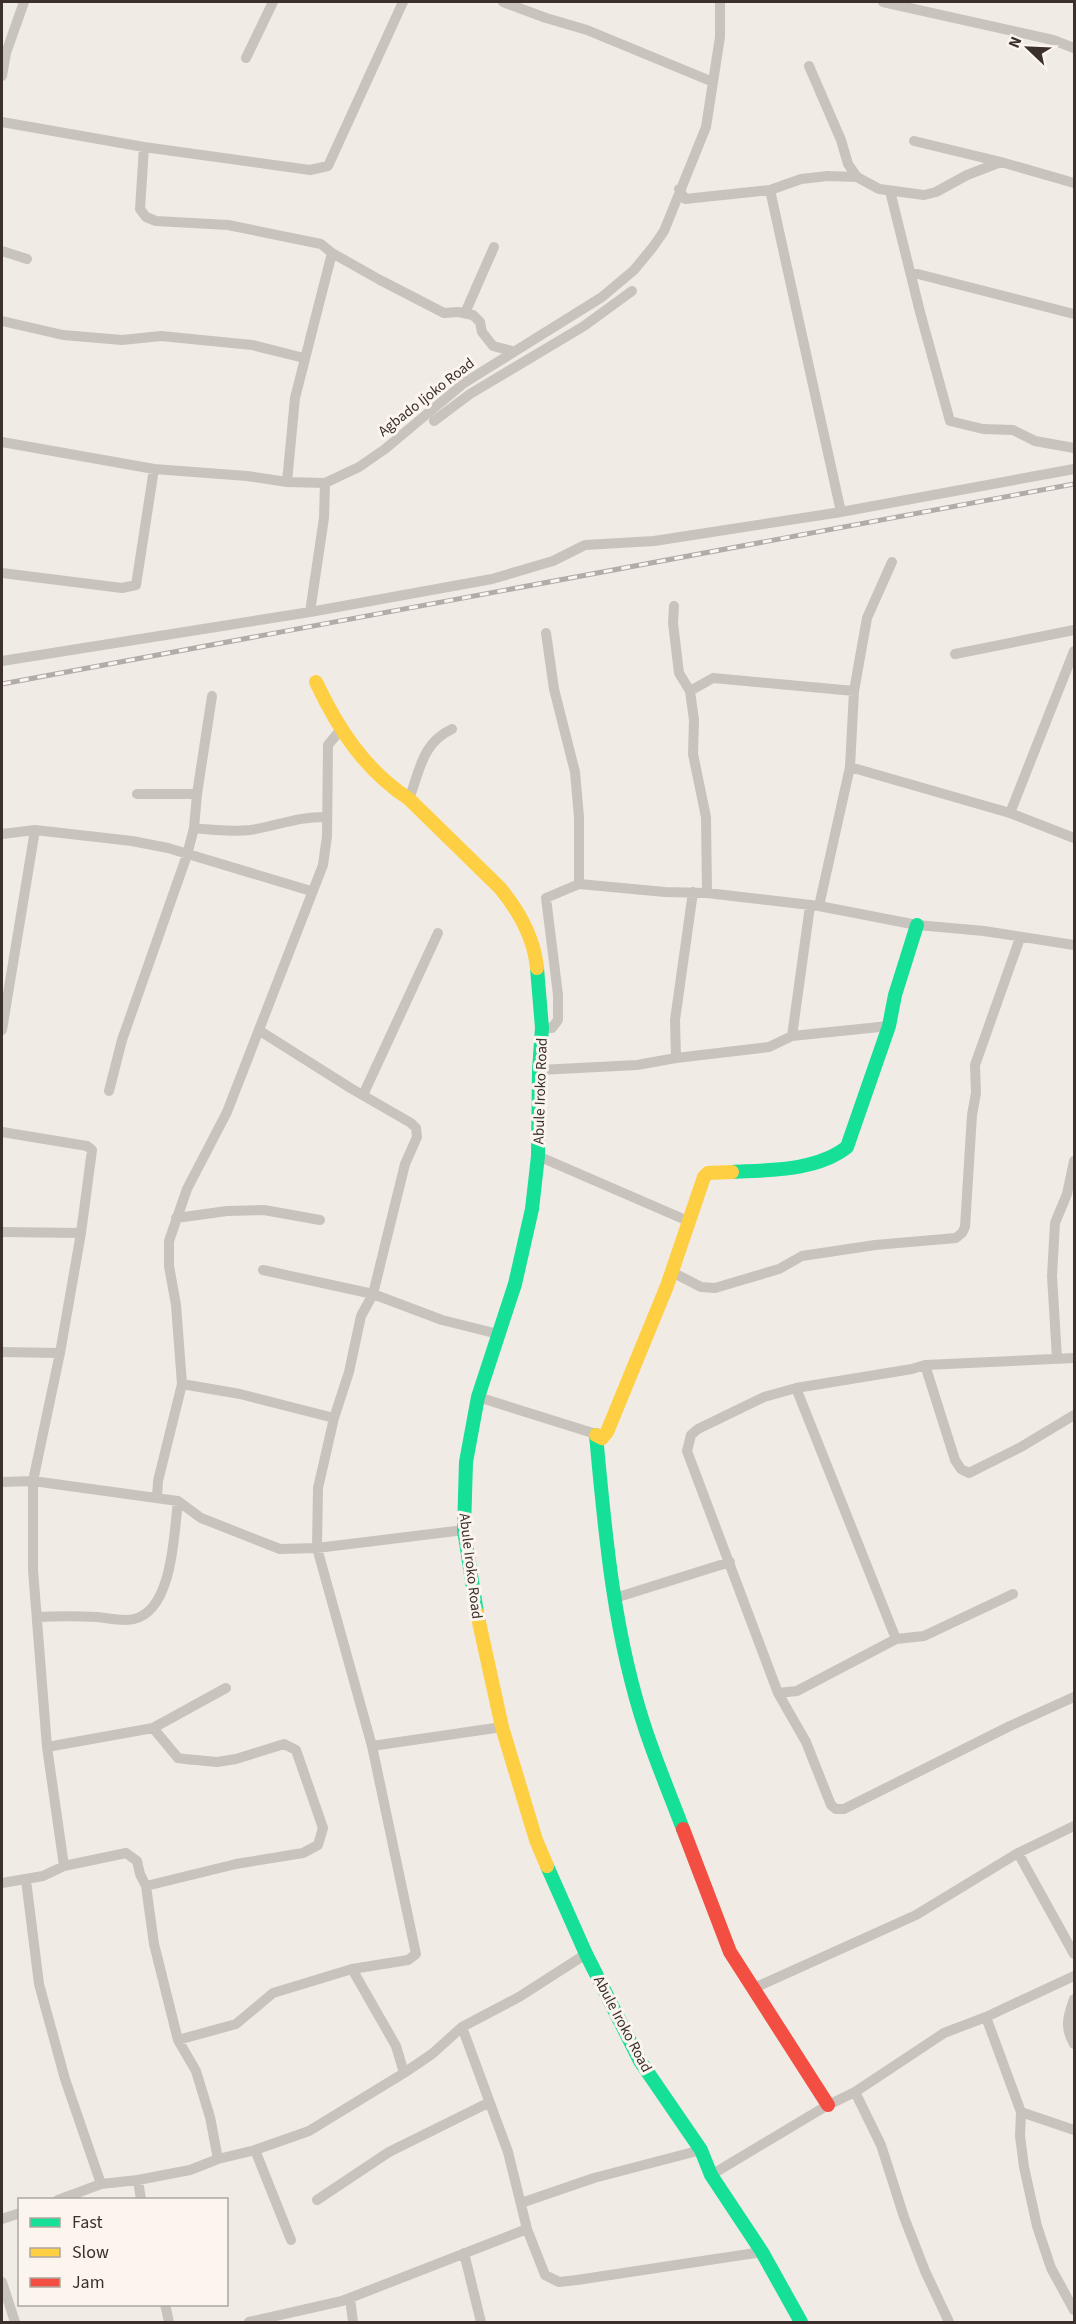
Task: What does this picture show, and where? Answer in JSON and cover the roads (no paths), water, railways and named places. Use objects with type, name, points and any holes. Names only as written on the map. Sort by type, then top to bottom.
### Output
[{"type":"street","points":[[2,76],[6,53],[24,2]]},
{"type":"street","points":[[246,58],[273,2]]},
{"type":"street","points":[[2,122],[144,147],[310,170],[328,166],[404,2]]},
{"type":"street","points":[[503,2],[587,30],[713,82]]},
{"type":"street","name":"Agbado Ijoko Road","points":[[2,442],[154,469],[247,476],[287,482],[325,483],[359,467],[385,449],[464,383],[602,297],[634,270],[664,231],[706,127],[720,37],[720,2]]},
{"type":"street","points":[[883,2],[1053,40],[1074,48]]},
{"type":"street","points":[[809,66],[849,164],[857,177]]},
{"type":"street","points":[[914,141],[1074,183]]},
{"type":"street","points":[[144,147],[140,209],[146,217],[156,221],[228,225],[321,244],[332,253],[444,313],[473,315],[480,322],[482,332],[493,345],[512,351]]},
{"type":"street","points":[[680,189],[685,199],[770,190],[801,179],[828,176],[857,177],[879,189],[924,195],[936,192],[967,175],[1001,162]]},
{"type":"street","points":[[770,190],[841,512]]},
{"type":"street","points":[[890,191],[950,422],[982,429],[1013,430],[1035,441],[1074,448]]},
{"type":"street","points":[[465,314],[494,247]]},
{"type":"street","points":[[2,251],[27,259]]},
{"type":"street","points":[[287,482],[295,398],[332,253]]},
{"type":"street","points":[[910,272],[1074,314]]},
{"type":"street","points":[[434,421],[470,394],[584,326],[632,291]]},
{"type":"street","points":[[2,321],[63,334],[122,340],[161,336],[252,345],[304,358]]},
{"type":"street","points":[[2,573],[122,588],[136,585],[154,469]]},
{"type":"street","points":[[2,661],[310,612],[492,579],[553,561],[585,545],[654,541],[841,512],[1074,469]]},
{"type":"street","points":[[310,612],[324,518],[325,483]]},
{"type":"street","points":[[792,1036],[814,906],[850,767],[854,690],[867,618],[892,562]]},
{"type":"street","points":[[674,606],[673,623],[679,673],[690,691],[694,720],[693,754],[706,817],[707,893]]},
{"type":"street","points":[[956,654],[1074,630]]},
{"type":"street","points":[[546,633],[554,689],[575,772],[579,817],[579,884]]},
{"type":"street","points":[[1010,813],[1074,651]]},
{"type":"street","points":[[690,691],[713,678],[854,690]]},
{"type":"street","name":"Abule Iroko Road","points":[[316,682],[359,755],[396,791],[409,799],[486,874],[513,904],[535,948],[542,1028],[538,1156],[529,1227],[515,1284],[478,1396],[466,1462],[464,1530],[481,1636],[502,1727],[536,1839],[586,1954],[640,2061],[701,2150],[711,2175],[762,2252],[801,2322]]},
{"type":"street","points":[[109,1091],[122,1040],[187,855],[194,828],[212,696]]},
{"type":"street","points":[[157,1498],[158,1481],[182,1384],[168,1241],[187,1189],[227,1112],[323,865],[327,817],[328,745],[342,728]]},
{"type":"street","points":[[409,799],[429,746],[438,736],[452,729]]},
{"type":"street","points":[[850,767],[1010,813],[1074,838]]},
{"type":"street","points":[[137,794],[197,794]]},
{"type":"street","points":[[194,828],[220,831],[250,830],[308,816],[327,817]]},
{"type":"street","points":[[2,834],[35,830],[132,841],[168,848],[311,891]]},
{"type":"street","points":[[2,1030],[35,830]]},
{"type":"street","points":[[542,1028],[552,1028],[558,1020],[558,995],[546,898],[579,884],[665,892],[707,893],[814,906],[917,925],[984,931],[1074,945]]},
{"type":"street","points":[[676,1058],[675,1020],[693,892]]},
{"type":"street","points":[[478,1396],[597,1434],[602,1438],[613,1421],[672,1272],[704,1177],[708,1173],[793,1167],[836,1158],[848,1148],[889,1026],[895,995],[917,925]]},
{"type":"street","points":[[363,1095],[438,933]]},
{"type":"street","points":[[672,1272],[701,1287],[715,1288],[779,1269],[802,1256],[875,1245],[956,1238],[962,1233],[965,1227],[972,1115],[976,1093],[975,1065],[1020,938]]},
{"type":"street","points":[[539,1070],[637,1065],[769,1047],[792,1036],[889,1026]]},
{"type":"street","points":[[178,2040],[236,2024],[273,1993],[352,1968],[408,1960],[416,1953],[372,1746],[317,1548],[318,1488],[334,1418],[349,1372],[361,1316],[373,1294],[393,1206],[405,1164],[417,1137],[416,1128],[260,1030]]},
{"type":"street","points":[[2,1132],[87,1146],[92,1150],[81,1233],[60,1353],[33,1481],[33,1570],[47,1747],[64,1866]]},
{"type":"street","points":[[538,1156],[688,1221]]},
{"type":"street","points":[[1057,1358],[1052,1276],[1053,1242],[1055,1223],[1071,1196],[1074,1161]]},
{"type":"street","points":[[176,1218],[227,1211],[264,1210],[320,1220]]},
{"type":"street","points":[[2,1232],[81,1233]]},
{"type":"street","points":[[263,1270],[373,1294],[442,1320],[498,1334]]},
{"type":"street","points":[[2,1352],[60,1353]]},
{"type":"street","points":[[1074,1358],[925,1365],[796,1388],[764,1397],[698,1429],[691,1435],[687,1451],[778,1693],[806,1742],[831,1805],[836,1809],[844,1809],[1074,1697]]},
{"type":"street","points":[[925,1365],[955,1460],[961,1469],[969,1473],[1021,1447],[1074,1415]]},
{"type":"street","points":[[182,1384],[240,1394],[334,1418]]},
{"type":"street","points":[[796,1388],[896,1639]]},
{"type":"street","points":[[597,1434],[602,1503],[615,1598],[636,1698],[646,1731],[730,1952],[828,2105]]},
{"type":"street","points":[[2,1482],[33,1481],[178,1501],[201,1518],[280,1549],[317,1548],[464,1530]]},
{"type":"street","points":[[38,1617],[69,1615],[133,1620],[145,1614],[157,1603],[165,1587],[178,1501]]},
{"type":"street","points":[[615,1598],[730,1562]]},
{"type":"street","points":[[778,1693],[797,1691],[896,1639],[924,1636],[1013,1594]]},
{"type":"street","points":[[47,1747],[153,1728],[226,1688]]},
{"type":"street","points":[[372,1746],[502,1727]]},
{"type":"street","points":[[146,1886],[236,1864],[303,1853],[318,1845],[323,1828],[297,1750],[291,1746],[284,1744],[236,1759],[217,1762],[185,1759],[178,1758],[153,1728]]},
{"type":"street","points":[[754,1988],[916,1915],[1018,1853],[1074,1826]]},
{"type":"street","points":[[2,1883],[43,1876],[64,1866],[126,1853],[137,1861],[146,1886],[154,1944],[178,2040],[196,2071],[210,2117],[218,2160]]},
{"type":"street","points":[[1018,1853],[1074,1954]]},
{"type":"street","points":[[26,1880],[39,1984],[65,2079],[101,2184]]},
{"type":"street","points":[[61,2198],[101,2184],[190,2170],[255,2151],[309,2131],[432,2054],[462,2027],[519,1997],[586,1954]]},
{"type":"street","points":[[352,1968],[396,2046],[404,2073]]},
{"type":"street","points":[[711,2175],[828,2105],[855,2092],[944,2033],[986,2017],[1074,1976]]},
{"type":"street","points":[[1074,1999],[1067,2020],[1069,2035],[1074,2044]]},
{"type":"street","points":[[986,2017],[1022,2112],[1020,2136],[1024,2167],[1037,2226],[1051,2268],[1074,2310]]},
{"type":"street","points":[[462,2027],[488,2103],[508,2152],[527,2229],[545,2275],[559,2282],[762,2252]]},
{"type":"street","points":[[855,2092],[881,2145],[904,2217],[925,2271],[949,2322]]},
{"type":"street","points":[[317,2200],[389,2152],[488,2103]]},
{"type":"street","points":[[1022,2112],[1074,2130]]},
{"type":"street","points":[[521,2203],[594,2178],[701,2150]]},
{"type":"street","points":[[255,2151],[291,2240]]},
{"type":"street","points":[[138,2180],[141,2198]]},
{"type":"street","points":[[2,2219],[18,2214]]},
{"type":"street","points":[[249,2322],[350,2298],[527,2229]]},
{"type":"street","points":[[464,2253],[481,2322]]},
{"type":"street","points":[[2,2282],[15,2322]]},
{"type":"street","points":[[350,2298],[353,2322]]},
{"type":"street","points":[[165,2306],[169,2322]]},
{"type":"railway","points":[[2,684],[1074,484]]}]
